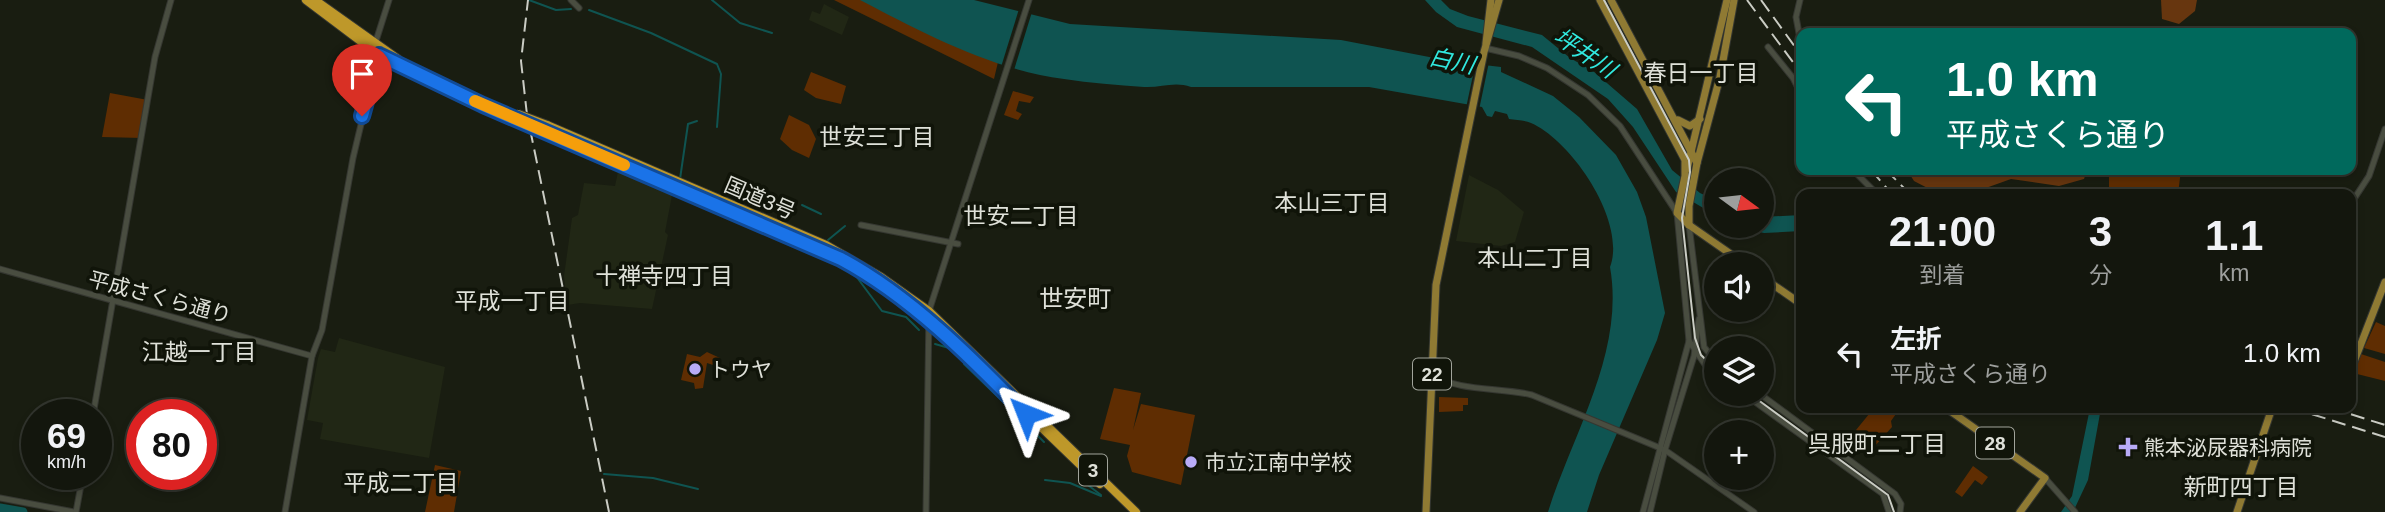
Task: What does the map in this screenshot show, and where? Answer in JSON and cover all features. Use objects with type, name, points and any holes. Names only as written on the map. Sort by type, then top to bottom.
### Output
[{"type":"highway","name":"国道3号","points":[[306,0],[379,55],[826,245],[881,277],[929,311],[1136,512]]},
{"type":"highway","name":"国道3号","points":[[315,0],[414,68],[508,112]]},
{"type":"highway","name":"国道3号","points":[[546,128],[841,259],[883,284],[927,321],[1130,512]]},
{"type":"main road","points":[[1600,0],[1685,160],[1685,177]]},
{"type":"main road","points":[[1611,0],[1698,163]]},
{"type":"main road","points":[[1727,0],[1678,209],[1689,225],[1728,252]]},
{"type":"main road","points":[[1689,225],[1689,206],[1720,78],[1734,0]]},
{"type":"main road","name":"22","points":[[1426,512],[1436,285],[1494,3]]},
{"type":"main road","points":[[1675,117],[1690,126],[1700,119]]},
{"type":"main road","points":[[2356,357],[2385,282]]},
{"type":"main road","points":[[1774,285],[1796,301]]},
{"type":"main road","name":"28","points":[[1953,413],[2045,478]]},
{"type":"main road","points":[[2237,512],[2270,413]]},
{"type":"main road","points":[[2020,512],[2045,478]]},
{"type":"street","points":[[96,399],[155,57],[171,0]]},
{"type":"street","points":[[285,512],[312,356],[322,330],[362,116],[379,55],[375,43],[389,0]]},
{"type":"street","points":[[571,0],[579,8]]},
{"type":"street","points":[[926,512],[929,311],[1029,0]]},
{"type":"street","points":[[1798,28],[1796,17],[1800,0]]},
{"type":"street","points":[[1768,47],[1796,84]]},
{"type":"street","points":[[1485,48],[1535,62],[1588,96],[1620,126],[1678,209],[1689,341],[1643,512]]},
{"type":"street","points":[[2356,196],[2369,176],[2385,129]]},
{"type":"street","points":[[1858,175],[1872,189]]},
{"type":"street","points":[[862,225],[958,244]]},
{"type":"street","points":[[1689,225],[1704,347]]},
{"type":"street","name":"平成さくら通り","points":[[0,269],[312,356]]},
{"type":"street","points":[[1650,512],[1661,448],[1695,351],[1699,320]]},
{"type":"street","points":[[1689,341],[1704,363]]},
{"type":"street","points":[[1690,367],[1697,363],[1704,365]]},
{"type":"street","points":[[1432,374],[1439,379],[1477,388],[1511,390],[1555,404],[1661,448],[1754,512]]},
{"type":"street","points":[[1774,404],[1895,494],[1901,504],[1900,512]]},
{"type":"street","points":[[1761,406],[1883,494],[1889,512]]},
{"type":"street","points":[[2045,478],[2075,512]]},
{"type":"street","points":[[0,498],[75,512],[80,490]]},
{"type":"shaded area","points":[[834,0],[862,0],[955,46],[998,62],[994,79]]},
{"type":"shaded area","points":[[2161,0],[2197,0],[2195,11],[2179,24],[2162,19]]},
{"type":"shaded area","points":[[824,4],[849,17],[842,35],[809,20],[812,11],[820,14]]},
{"type":"shaded area","points":[[811,72],[846,86],[841,104],[816,98],[804,90]]},
{"type":"shaded area","points":[[1013,91],[1034,97],[1030,103],[1019,101],[1016,111],[1022,114],[1018,120],[1004,115]]},
{"type":"shaded area","points":[[110,93],[148,100],[142,138],[102,137]]},
{"type":"shaded area","points":[[789,115],[809,125],[816,139],[809,158],[792,150],[780,139]]},
{"type":"shaded area","points":[[619,167],[673,190],[665,232],[668,235],[652,309],[580,303],[567,305],[564,276],[572,218],[578,215],[584,183],[615,186]]},
{"type":"shaded area","points":[[1469,175],[1498,190],[1524,212],[1515,242],[1501,246],[1456,241]]},
{"type":"shaded area","points":[[1910,175],[2085,175],[2084,179],[2059,186],[2011,179],[1983,189],[1929,189],[1914,181]]},
{"type":"shaded area","points":[[2109,175],[2180,175],[2179,189],[2109,189]]},
{"type":"shaded area","points":[[2376,322],[2385,326],[2385,354],[2364,348]]},
{"type":"shaded area","points":[[339,338],[445,367],[429,458],[320,439],[323,423],[307,420],[318,358],[321,349],[335,352]]},
{"type":"shaded area","name":"トウヤ","points":[[707,352],[720,358],[716,366],[707,363],[703,388],[695,389],[694,383],[681,380],[687,354],[700,357]]},
{"type":"shaded area","points":[[2361,354],[2385,362],[2385,381],[2356,374]]},
{"type":"shaded area","points":[[1114,388],[1141,393],[1133,430],[1141,404],[1195,415],[1181,485],[1132,472],[1127,456],[1130,445],[1100,439]]},
{"type":"shaded area","points":[[1439,397],[1468,398],[1468,405],[1463,405],[1463,411],[1439,412]]},
{"type":"shaded area","points":[[1870,413],[1897,413],[1891,421],[1892,427],[1874,447],[1856,430]]},
{"type":"shaded area","points":[[435,465],[461,471],[454,512],[425,512]]},
{"type":"shaded area","points":[[1973,466],[1988,477],[1982,485],[1975,480],[1962,497],[1955,492]]},
{"type":"water","points":[[860,0],[974,0],[1070,24],[1341,40],[1450,61],[1501,67],[1501,72],[1553,96],[1579,117],[1616,155],[1637,192],[1646,217],[1665,313],[1657,340],[1599,475],[1587,512],[1548,512],[1604,361],[1613,299],[1611,228],[1592,185],[1563,147],[1547,133],[1528,122],[1509,119],[1507,114],[1495,111],[1492,117],[1487,116],[1482,107],[1369,87],[1144,87],[1084,82],[1037,74],[985,59],[908,25]]},
{"type":"water","points":[[1425,0],[1441,0],[1450,9],[1468,16],[1542,35],[1570,58],[1593,71],[1637,109],[1672,170],[1704,195],[1704,208],[1676,192],[1633,127],[1608,99],[1532,47],[1457,27]]},
{"type":"water","points":[[1796,215],[1796,231],[1774,232],[1774,216]]},
{"type":"water","points":[[2089,413],[2100,413],[2088,480],[2073,512],[2061,512],[2072,496]]},
{"type":"pier","points":[[1019,9],[1032,12],[1014,70],[1001,67]]},
{"type":"pier","points":[[1476,61],[1489,62],[1479,110],[1466,108]]},
{"type":"waterway","points":[[529,0],[556,10],[571,9]]},
{"type":"waterway","points":[[712,0],[740,23],[772,33]]},
{"type":"waterway","points":[[589,10],[651,33],[717,64],[721,74],[717,127]]},
{"type":"waterway","points":[[680,179],[688,124],[697,121]]},
{"type":"waterway","points":[[802,205],[821,214]]},
{"type":"waterway","points":[[828,240],[845,226]]},
{"type":"waterway","points":[[850,268],[882,311],[906,317],[919,330]]},
{"type":"waterway","points":[[935,344],[949,348]]},
{"type":"waterway","points":[[964,364],[1028,426]]},
{"type":"waterway","points":[[1032,430],[1044,442]]},
{"type":"waterway","points":[[604,474],[653,478],[698,489]]},
{"type":"waterway","points":[[1080,479],[1101,495]]},
{"type":"waterway","points":[[1045,480],[1070,483],[1101,496]]},
{"type":"waterway","points":[[0,508],[23,512]]},
{"type":"tram line","points":[[1604,0],[1689,160],[1690,172],[1682,218],[1695,338],[1704,358]]},
{"type":"tram line","points":[[1766,406],[1888,495],[1894,512]]},
{"type":"railway","points":[[527,115],[521,61],[528,0]]},
{"type":"railway","points":[[1747,0],[1796,66]]},
{"type":"railway","points":[[1761,0],[1796,48]]},
{"type":"railway","points":[[530,129],[609,512]]},
{"type":"railway","points":[[1875,175],[1888,189]]},
{"type":"railway","points":[[1891,175],[1905,189]]},
{"type":"railway","points":[[2308,413],[2385,437]]},
{"type":"railway","points":[[2347,413],[2385,425]]},
{"type":"slow traffic","points":[[475,101],[624,165]]},
{"type":"place","name":"トウヤ","points":[[695,369]]},
{"type":"place","name":"熊本泌尿器科病院","points":[[2128,447]]},
{"type":"place","name":"市立江南中学校","points":[[1191,462]]},
{"type":"district","name":"春日一丁目","points":[[1701,73]]},
{"type":"district","name":"世安三丁目","points":[[877,137]]},
{"type":"district","name":"本山三丁目","points":[[1332,203]]},
{"type":"district","name":"世安二丁目","points":[[1021,216]]},
{"type":"district","name":"本山二丁目","points":[[1535,258]]},
{"type":"district","name":"十禅寺四丁目","points":[[664,276]]},
{"type":"district","name":"世安町","points":[[1075,298]]},
{"type":"district","name":"平成一丁目","points":[[512,301]]},
{"type":"district","name":"江越一丁目","points":[[199,352]]},
{"type":"district","name":"呉服町二丁目","points":[[1877,444]]},
{"type":"district","name":"平成二丁目","points":[[401,483]]},
{"type":"district","name":"新町四丁目","points":[[2241,487]]},
{"type":"route","points":[[362,116],[379,55],[483,105],[841,259],[883,284],[927,321],[1026,414]]},
{"type":"water label","name":"坪井川","points":[[1585,53]]},
{"type":"water label","name":"白川","points":[[1452,61]]}]
